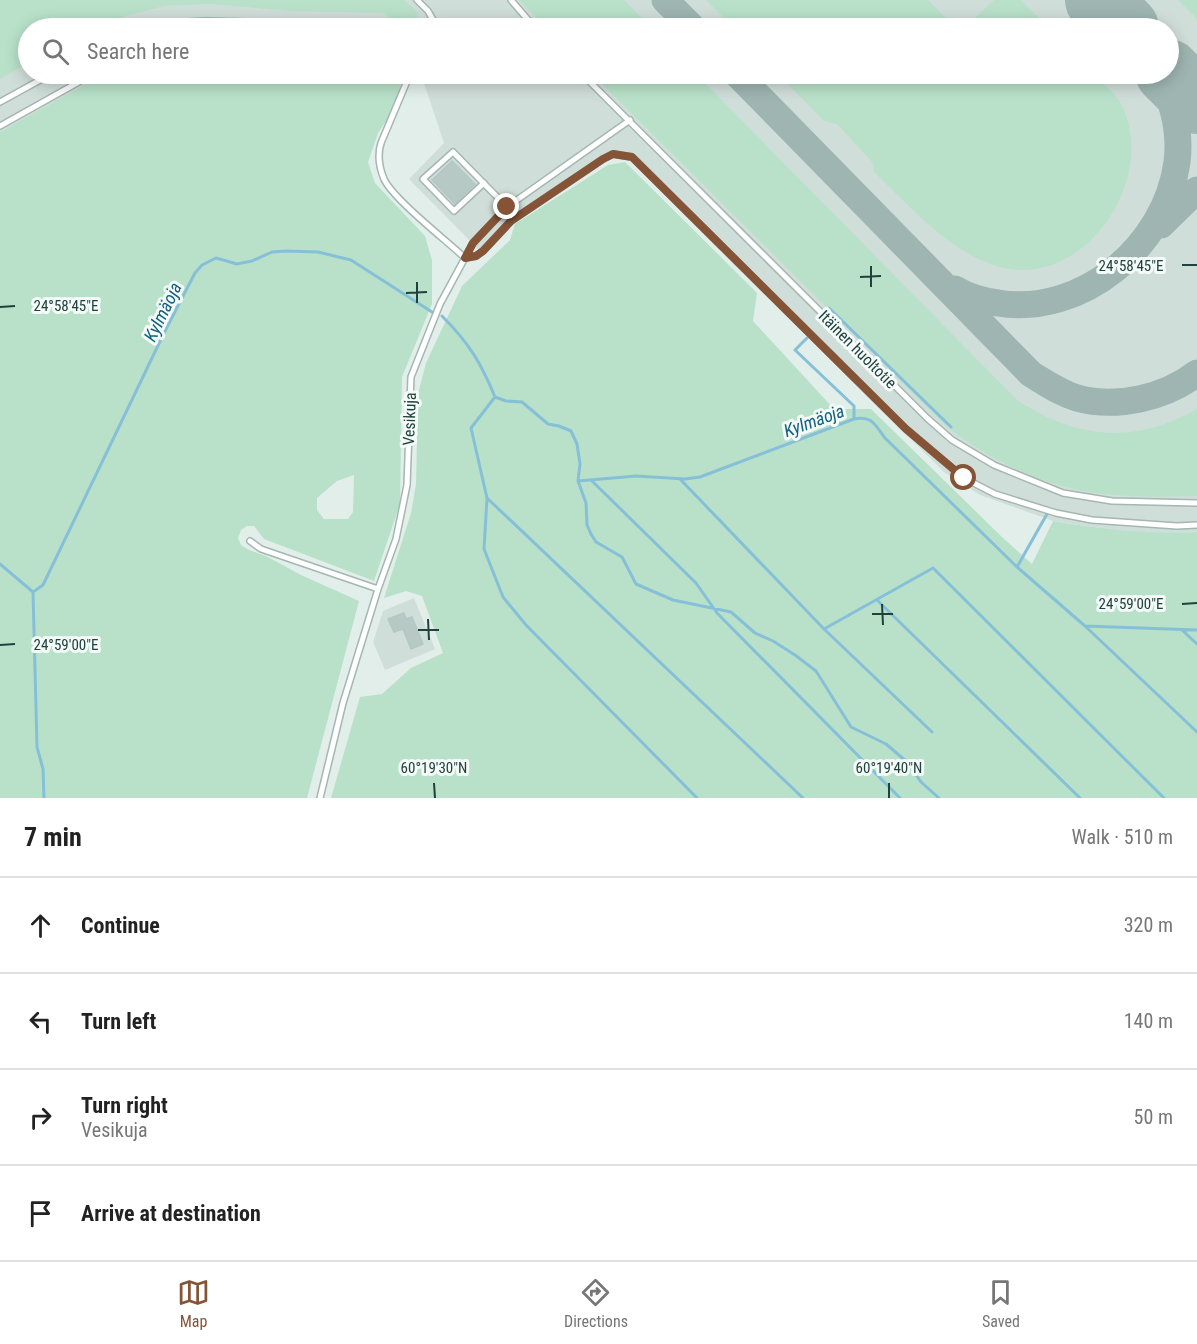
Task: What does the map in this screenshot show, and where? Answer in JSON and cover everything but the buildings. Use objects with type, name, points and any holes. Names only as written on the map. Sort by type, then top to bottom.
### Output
[{"type":"lane","points":[[417,0],[432,18]]},
{"type":"lane","points":[[510,0],[526,18]]},
{"type":"lane","points":[[0,102],[33,84]]},
{"type":"lane","points":[[0,126],[75,84]]},
{"type":"lane","points":[[406,84],[378,154],[385,182],[400,199],[465,258],[476,256],[483,251],[511,221],[603,159],[613,154],[632,157],[906,429],[964,478],[995,494],[1083,519],[1114,523],[1197,525]]},
{"type":"lane","name":"Itäinen huoltotie","points":[[592,84],[927,418],[952,440],[994,465],[1063,493],[1112,501],[1197,503]]},
{"type":"lane","name":"Vesikuja","points":[[320,798],[343,703],[396,539],[407,485],[411,377],[440,304],[473,243],[507,207],[630,120]]},
{"type":"lane","points":[[484,183],[454,211],[423,180],[453,152],[484,183],[507,207]]},
{"type":"lane","points":[[250,541],[261,549],[378,589]]},
{"type":"shaded area","points":[[0,0],[1197,0],[1197,532],[1160,534],[1126,532],[1053,521],[980,495],[944,472],[772,301],[633,155],[624,151],[612,152],[506,223],[480,251],[409,179],[444,143],[424,84],[1179,84],[1179,18],[18,18],[18,84],[88,84],[0,132]]},
{"type":"shaded area","points":[[414,598],[435,649],[385,670],[373,642],[383,611]]},
{"type":"green space","points":[[0,0],[404,0],[419,13],[416,18],[389,18],[384,13],[291,11],[209,4],[164,6],[120,18],[18,18],[18,69],[0,79]]},
{"type":"green space","points":[[519,0],[624,0],[642,18],[537,18]]},
{"type":"green space","points":[[706,0],[928,0],[946,18],[724,18]]},
{"type":"green space","points":[[994,0],[1021,0],[1039,18],[975,18]]},
{"type":"green space","points":[[1178,0],[1197,0],[1197,19]]},
{"type":"green space","points":[[86,84],[401,84],[395,108],[378,133],[368,162],[375,183],[425,236],[432,260],[432,304],[402,377],[400,504],[374,581],[264,539],[254,526],[247,526],[241,530],[238,538],[241,545],[249,550],[359,601],[307,798],[0,798],[0,132]],"holes":[[[354,475],[353,512],[348,519],[324,519],[317,510],[317,498],[337,481]]]},
{"type":"green space","points":[[602,84],[706,84],[1017,400],[1039,413],[1061,423],[1106,433],[1150,428],[1173,421],[1197,409],[1197,496],[1122,496],[1092,493],[1060,485],[1024,472],[989,455],[957,435]]},
{"type":"green space","points":[[788,84],[1104,84],[1121,104],[1130,134],[1130,165],[1122,195],[1106,223],[1084,246],[1058,263],[1028,270],[996,266],[961,249],[930,226],[874,172],[873,163],[837,124],[824,121]]},
{"type":"green space","points":[[625,162],[757,293],[753,321],[834,409],[871,409],[1032,564],[1053,521],[1125,531],[1197,532],[1197,798],[331,798],[360,697],[382,694],[411,668],[443,653],[422,596],[406,591],[384,598],[411,513],[416,484],[418,394],[426,363],[462,286],[510,240],[515,224],[608,165]]},
{"type":"waterway","name":"Kylmäoja","points":[[33,592],[43,585],[165,331],[195,273],[202,265],[216,258],[237,264],[252,261],[272,252],[318,252],[351,260],[432,312]]},
{"type":"waterway","points":[[829,308],[951,427]]},
{"type":"waterway","name":"Kylmäoja","points":[[442,316],[460,335],[473,354],[495,397],[506,401],[522,402],[548,424],[571,431],[577,444],[580,464],[578,481],[586,503],[587,525],[596,542],[622,557],[636,584],[673,600],[731,612],[755,633],[795,655],[816,671],[851,727],[886,744],[907,762],[921,782],[939,798]]},
{"type":"waterway","points":[[807,338],[795,350],[854,406],[854,419]]},
{"type":"waterway","points":[[495,397],[471,428],[487,498],[803,798]]},
{"type":"waterway","name":"Kylmäoja","points":[[578,481],[636,476],[685,479],[700,477],[854,419],[865,418],[873,422],[885,438],[1017,567],[1085,626],[1197,630]]},
{"type":"waterway","points":[[680,479],[824,629],[933,568],[1164,798]]},
{"type":"waterway","points":[[591,480],[696,583],[717,613],[900,798]]},
{"type":"waterway","points":[[487,498],[484,549],[503,597],[526,625],[697,798]]},
{"type":"waterway","points":[[1017,567],[1047,514]]},
{"type":"waterway","name":"Kylmäoja","points":[[0,564],[33,592],[37,747],[43,769],[44,798]]},
{"type":"waterway","points":[[877,600],[1080,798]]},
{"type":"waterway","points":[[1085,626],[1197,732]]},
{"type":"waterway","points":[[824,629],[932,732]]},
{"type":"waterway","points":[[1183,631],[1197,644]]},
{"type":"taxiway","points":[[665,0],[683,18]]},
{"type":"taxiway","points":[[747,84],[1031,374],[1053,388],[1077,398],[1124,402],[1155,395],[1184,382],[1197,373]]},
{"type":"taxiway","points":[[955,289],[976,298],[998,303],[1029,304],[1060,299],[1089,287],[1115,269],[1138,247],[1156,221],[1170,193],[1177,162],[1178,139],[1175,117],[1164,84]]},
{"type":"taxiway","points":[[1161,225],[1197,190]]},
{"type":"runway","points":[[1098,0],[1116,18]]},
{"type":"runway","points":[[1179,83],[1197,101]]},
{"type":"route","points":[[507,207],[473,243],[465,258],[476,256],[483,251],[511,221],[603,159],[613,154],[632,157],[906,429],[964,478]]}]
